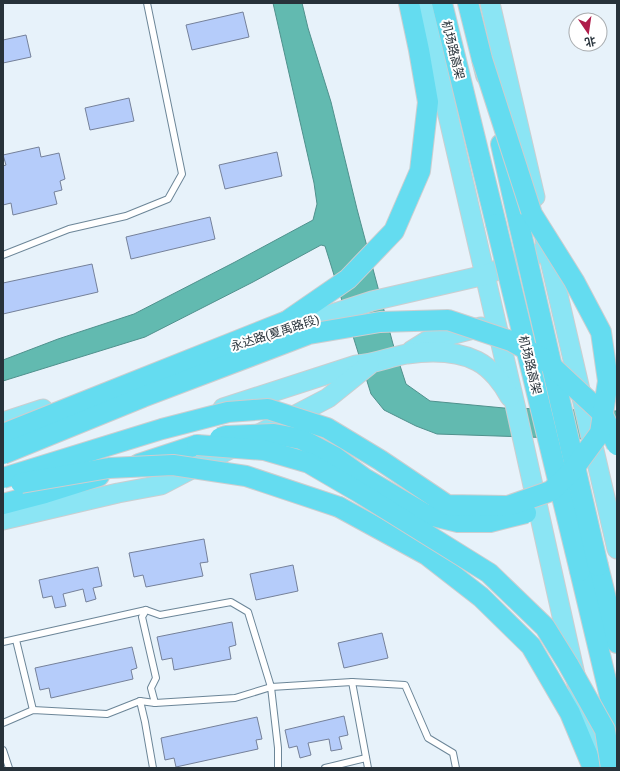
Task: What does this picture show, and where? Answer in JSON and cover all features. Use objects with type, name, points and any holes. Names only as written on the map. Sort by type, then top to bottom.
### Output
[{"type":"highway","points":[[3,434],[287,321],[348,279],[394,231],[420,171],[428,102],[409,3]]},
{"type":"highway","name":"机场路高架","points":[[442,3],[617,726]]},
{"type":"highway","name":"机场路高架","points":[[468,3],[617,644]]},
{"type":"highway","points":[[3,504],[46,493],[226,436],[274,434],[301,439],[335,457],[364,478],[425,514],[458,522],[490,522],[520,515],[546,505],[600,433],[608,381],[601,332],[574,281],[532,214],[482,58]]},
{"type":"highway","points":[[3,454],[143,397],[309,334],[380,322],[448,320],[511,341],[544,359],[602,413],[617,445]]},
{"type":"highway","points":[[3,479],[162,429],[228,412],[268,409],[327,428],[380,460],[447,504],[508,506],[551,490],[572,471]]},
{"type":"highway","points":[[197,445],[264,450],[309,463],[489,573],[545,627],[568,664],[604,730],[611,768]]},
{"type":"highway","points":[[3,486],[109,468],[173,465],[246,476],[339,507],[427,555],[482,597],[531,646],[570,712],[594,768]]},
{"type":"main road","points":[[422,3],[527,455],[594,768]]},
{"type":"main road","points":[[490,3],[617,549]]},
{"type":"main road","name":"永达路(夏禹路段)","points":[[3,422],[372,301],[485,275],[547,250]]},
{"type":"main road","points":[[406,354],[426,341],[496,323]]},
{"type":"main road","points":[[3,479],[363,365],[406,354],[431,352],[463,355],[479,361],[491,372],[505,389],[516,408]]},
{"type":"main road","points":[[3,520],[118,493],[161,485],[328,398],[363,365]]},
{"type":"lane","points":[[3,255],[69,229],[126,216],[168,199],[182,174],[147,3]]},
{"type":"lane","points":[[3,642],[146,610],[160,615],[231,602],[248,612],[271,687],[278,748],[278,768]]},
{"type":"lane","points":[[146,610],[142,617],[156,678],[151,688],[155,703]]},
{"type":"lane","points":[[16,640],[33,710]]},
{"type":"lane","points":[[352,682],[368,768]]},
{"type":"lane","points":[[3,723],[33,710],[107,714],[140,701],[155,703],[235,698],[271,687],[352,682],[404,685],[428,738],[453,753],[456,768]]},
{"type":"lane","points":[[140,701],[153,768]]},
{"type":"lane","points":[[3,750],[9,768]]},
{"type":"lane","points":[[325,768],[366,758]]},
{"type":"shaded area","points":[[273,3],[302,3],[308,28],[331,102],[357,209],[393,344],[406,384],[430,401],[504,408],[617,411],[617,440],[437,434],[416,426],[384,410],[371,394],[325,246],[321,245],[253,282],[145,337],[3,381],[3,360],[58,339],[134,314],[313,220],[317,204],[314,183]]},
{"type":"building","points":[[243,12],[249,37],[192,50],[186,25]]},
{"type":"building","points":[[26,35],[31,57],[3,63],[3,40]]},
{"type":"building","points":[[129,98],[134,121],[90,130],[85,108]]},
{"type":"building","points":[[39,147],[41,157],[59,153],[65,179],[60,181],[62,190],[54,192],[57,204],[13,215],[11,203],[3,205],[3,166],[6,165],[3,155]]},
{"type":"building","points":[[277,152],[282,176],[225,189],[219,165]]},
{"type":"building","points":[[210,217],[215,239],[131,259],[126,237]]},
{"type":"building","points":[[92,264],[98,292],[3,314],[3,283]]},
{"type":"building","points":[[204,539],[208,562],[200,563],[203,576],[146,587],[143,575],[134,577],[129,553]]},
{"type":"building","points":[[293,565],[298,591],[256,600],[250,574]]},
{"type":"building","points":[[98,567],[102,586],[93,588],[96,599],[86,602],[83,589],[63,594],[66,606],[55,608],[52,596],[43,598],[39,580]]},
{"type":"building","points":[[232,622],[236,645],[229,647],[231,659],[174,670],[172,658],[162,660],[157,637]]},
{"type":"building","points":[[382,633],[388,658],[344,668],[338,643]]},
{"type":"building","points":[[132,647],[137,668],[131,670],[133,679],[51,698],[49,688],[40,690],[35,668]]},
{"type":"building","points":[[344,716],[348,735],[339,737],[342,749],[331,751],[329,739],[308,743],[311,755],[300,758],[297,746],[289,748],[285,730]]},
{"type":"building","points":[[257,717],[262,739],[256,740],[258,749],[176,767],[174,758],[165,760],[161,738]]}]
